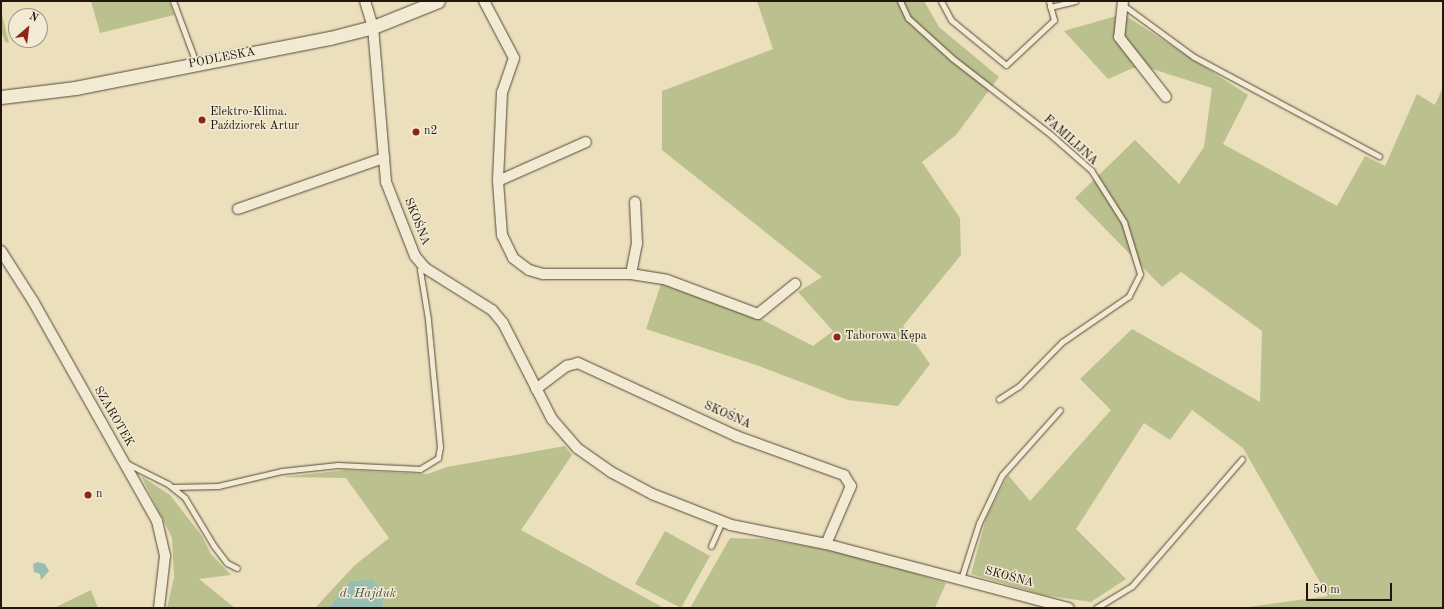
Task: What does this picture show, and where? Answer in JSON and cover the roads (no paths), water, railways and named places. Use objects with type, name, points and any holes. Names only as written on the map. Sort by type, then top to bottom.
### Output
[{"type":"street","name":"SKOŚNA","points":[[365,1],[373,27],[384,158],[389,188],[415,256],[425,268],[492,310],[511,336],[536,389],[552,418],[587,456],[652,494],[722,521],[826,544],[1069,608]]},
{"type":"street","name":"PODLESKA","points":[[1,97],[75,88],[373,27],[438,1]]},
{"type":"street","points":[[484,1],[514,58],[502,92],[498,181],[504,245],[529,270],[543,274],[631,274],[667,280],[758,314],[795,284]]},
{"type":"street","points":[[1122,3],[1119,37],[1166,98]]},
{"type":"street","points":[[498,181],[586,142]]},
{"type":"street","points":[[238,209],[384,158]]},
{"type":"street","points":[[631,274],[637,244],[635,202]]},
{"type":"street","name":"SZAROTEK","points":[[1,251],[33,301],[152,510],[162,537],[164,574],[159,608]]},
{"type":"street","name":"SKOŚNA","points":[[536,389],[566,366],[578,363],[736,436],[844,476],[851,486],[826,544]]},
{"type":"lane","points":[[173,1],[196,64]]},
{"type":"lane","name":"FAMILIJNA","points":[[900,1],[908,18],[952,58],[1050,134],[1091,170],[1124,222],[1140,274],[1130,296],[1062,342],[1019,386],[999,399]]},
{"type":"lane","points":[[941,1],[950,20],[1006,65],[1054,20],[1048,1]]},
{"type":"lane","points":[[1050,7],[1075,1]]},
{"type":"lane","points":[[1122,3],[1194,57],[1379,156]]},
{"type":"lane","points":[[172,487],[218,486],[282,471],[338,465],[420,469],[438,458],[428,319],[420,270],[425,268]]},
{"type":"lane","points":[[961,579],[979,523],[1002,475],[1060,410]]},
{"type":"lane","points":[[1096,608],[1132,586],[1242,459]]},
{"type":"lane","points":[[125,463],[172,487],[196,513],[227,563],[237,568]]},
{"type":"lane","points":[[711,546],[722,521]]},
{"type":"water","points":[[38,562],[45,564],[49,571],[41,580],[40,574],[34,572],[33,564]]},
{"type":"water","name":"d. Hajduk","points":[[373,579],[385,594],[382,608],[329,608],[350,581]]},
{"type":"place","name":"Elektro-Klima. Paździorek Artur","points":[[202,120]]},
{"type":"place","name":"n2","points":[[416,132]]},
{"type":"place","name":"Taborowa Kępa","points":[[837,337]]},
{"type":"place","name":"n","points":[[88,495]]}]
